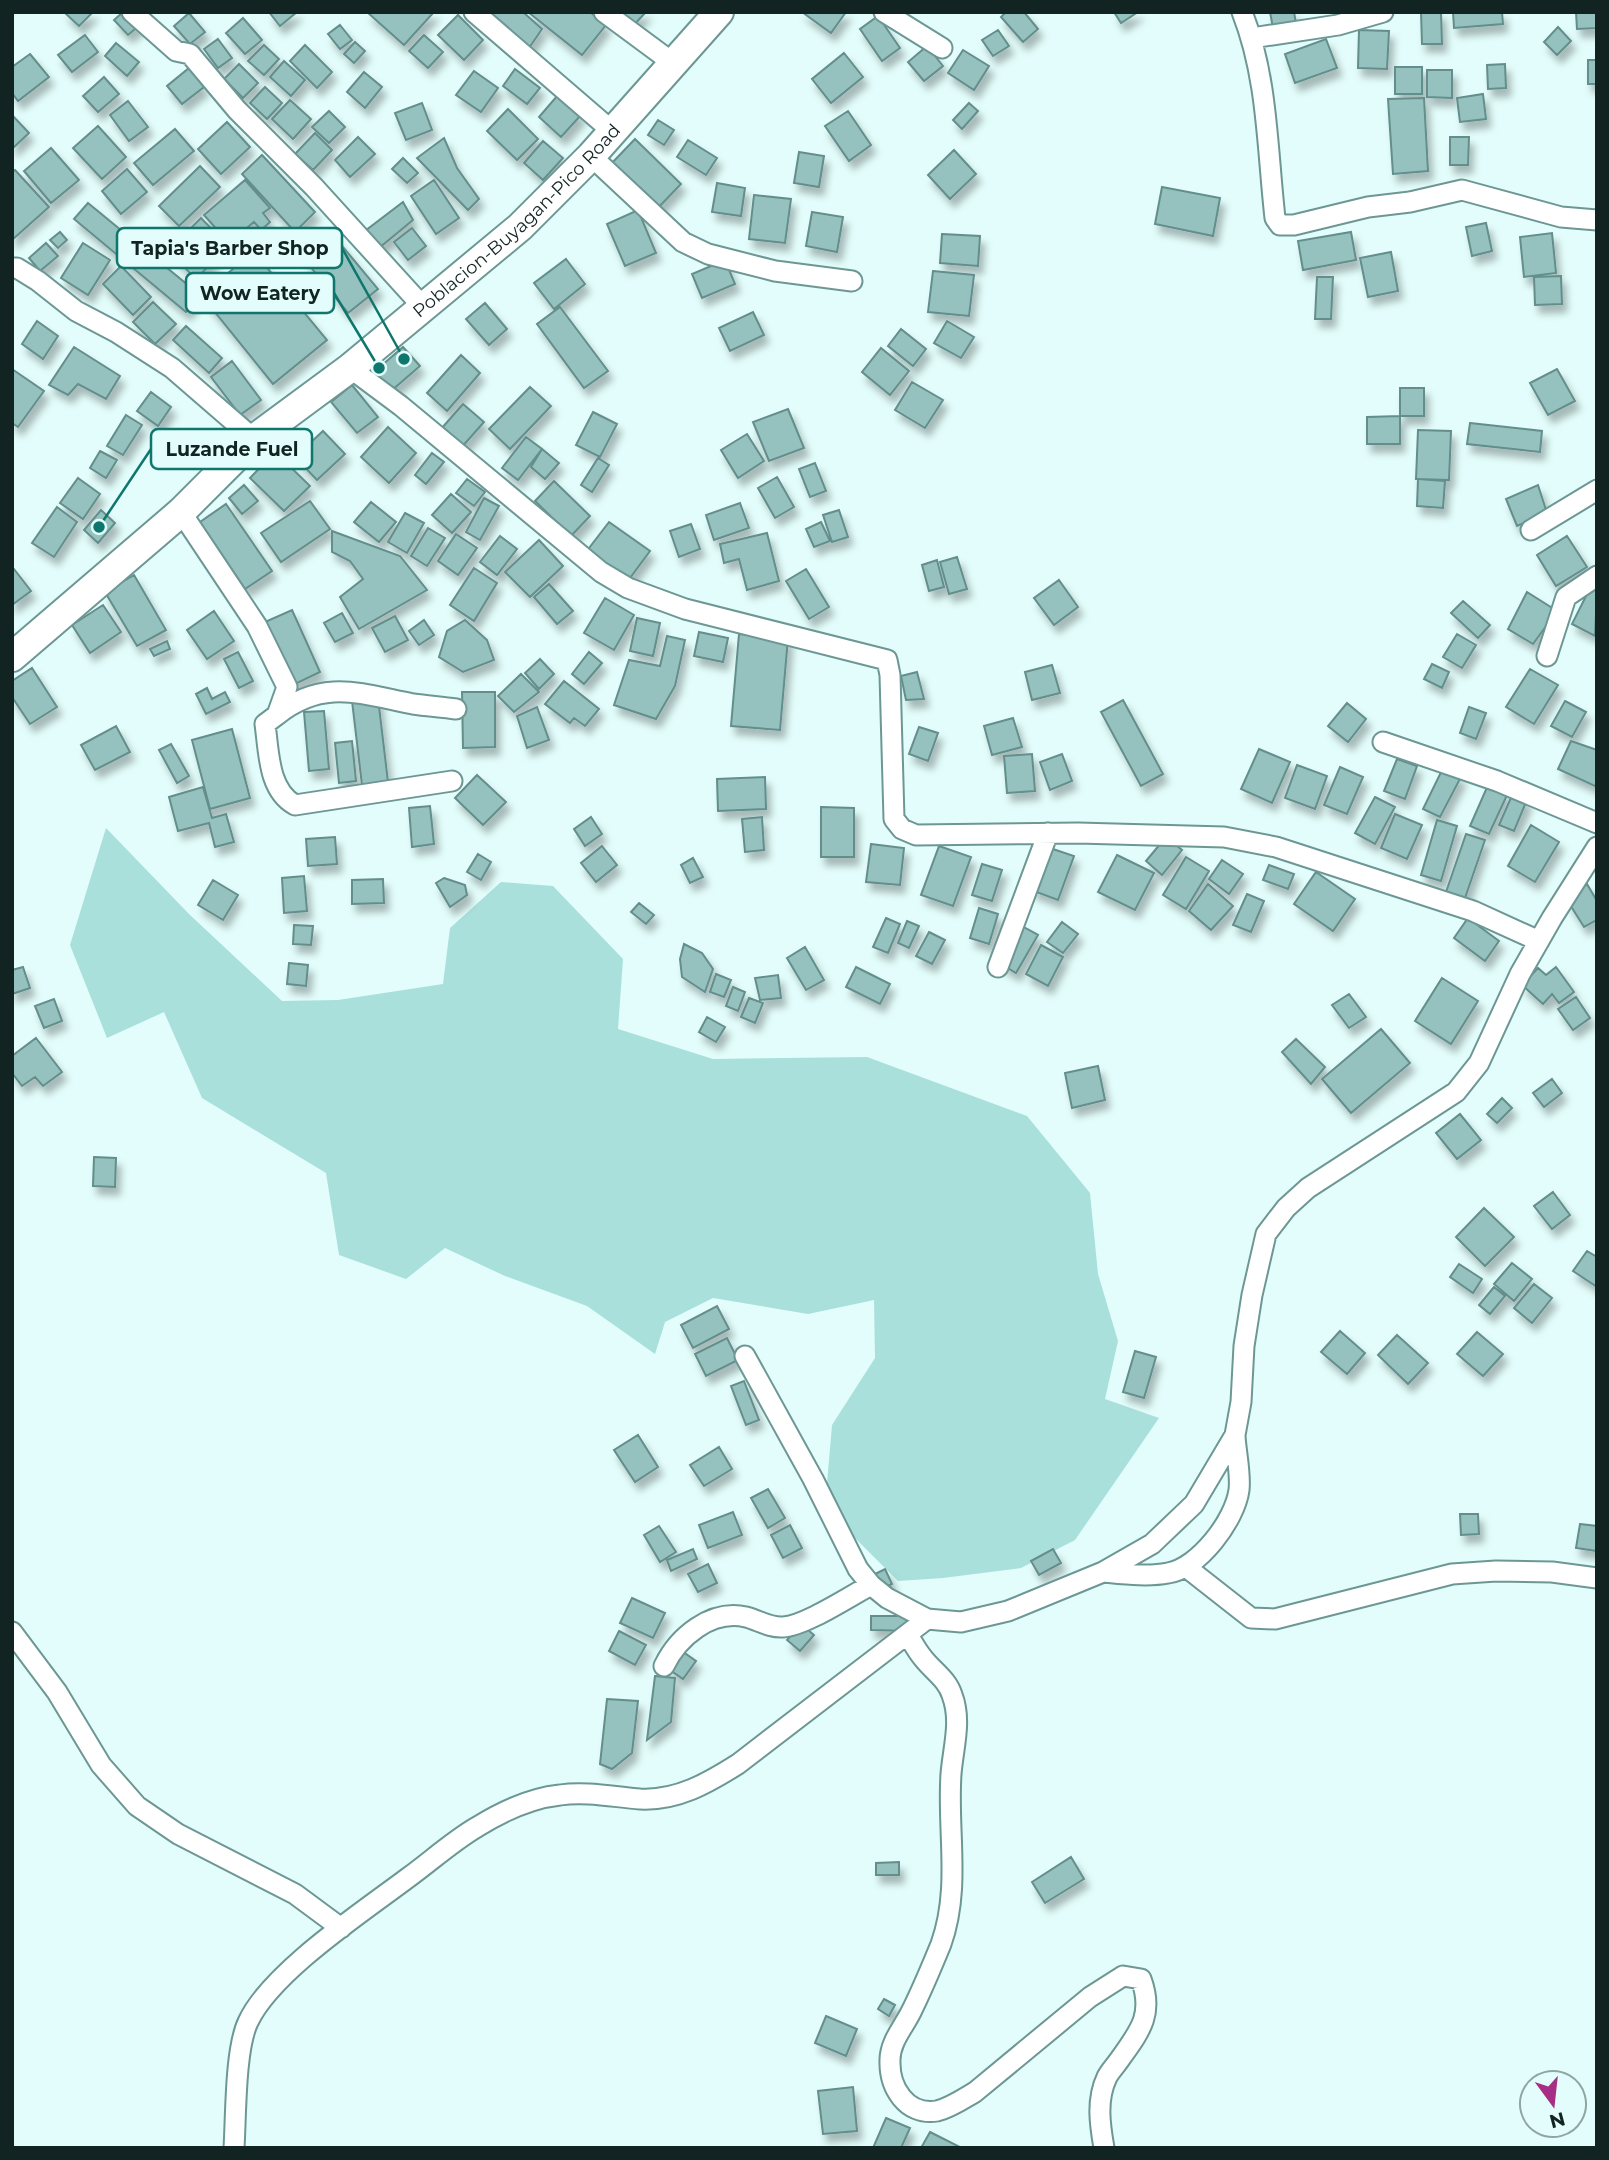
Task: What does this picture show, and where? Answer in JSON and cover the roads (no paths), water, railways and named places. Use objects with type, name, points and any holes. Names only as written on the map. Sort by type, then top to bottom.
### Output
[{"type":"main road","name":"Poblacion-Buyagan-Pico Road","points":[[12,657],[181,512],[254,439],[350,368],[520,227],[591,156],[719,12]]},
{"type":"street","points":[[132,12],[176,51],[190,54],[237,110],[323,197],[424,308]]},
{"type":"street","points":[[474,12],[612,131]]},
{"type":"street","points":[[604,12],[673,63]]},
{"type":"street","points":[[884,12],[942,48]]},
{"type":"street","points":[[1242,12],[1252,38],[1267,118],[1275,218],[1280,225],[1294,225],[1368,207],[1410,202],[1462,190],[1561,217],[1597,219]]},
{"type":"street","points":[[1252,38],[1338,24],[1383,12]]},
{"type":"street","points":[[591,156],[683,242],[708,254],[775,271],[852,281]]},
{"type":"street","points":[[12,268],[17,268],[76,311],[116,332],[172,368],[254,439]]},
{"type":"street","points":[[350,368],[401,406],[582,556],[628,588],[685,609],[887,660],[891,692],[894,819],[902,829],[916,835],[1048,833],[1224,837],[1276,847],[1473,911],[1539,940]]},
{"type":"street","points":[[1531,530],[1597,490]]},
{"type":"street","points":[[181,512],[257,626],[287,687],[277,715]]},
{"type":"street","points":[[1546,656],[1566,597],[1597,576]]},
{"type":"street","points":[[453,781],[295,805],[284,799],[276,786],[265,724],[292,702],[308,696],[351,691],[413,704],[456,709]]},
{"type":"street","points":[[1384,742],[1497,781],[1597,823]]},
{"type":"street","points":[[998,967],[1048,833]]},
{"type":"street","points":[[1103,1572],[1169,1573],[1186,1567],[1210,1545],[1229,1519],[1239,1490],[1235,1435],[1241,1402],[1246,1333],[1266,1234],[1286,1208],[1308,1188],[1456,1092],[1479,1063],[1520,974],[1597,848]]},
{"type":"street","points":[[745,1356],[813,1479],[849,1553],[871,1585],[887,1598],[927,1619],[961,1622],[1008,1611],[1103,1572],[1152,1544],[1194,1504],[1235,1435]]},
{"type":"street","points":[[1186,1567],[1251,1618],[1275,1619],[1452,1574],[1496,1571],[1552,1572],[1597,1578]]},
{"type":"street","points":[[664,1666],[672,1650],[686,1634],[710,1621],[733,1616],[772,1626],[791,1625],[871,1585]]},
{"type":"street","points":[[234,2148],[241,2048],[247,2022],[289,1971],[341,1928],[477,1827],[518,1805],[561,1794],[643,1799],[675,1795],[705,1785],[738,1764],[927,1619]]},
{"type":"street","points":[[12,1632],[58,1692],[101,1765],[137,1807],[199,1846],[295,1894],[341,1928]]},
{"type":"street","points":[[908,1636],[923,1658],[948,1685],[954,1698],[957,1732],[951,1776],[953,1872],[950,1903],[942,1941],[911,2014],[898,2033],[889,2058],[896,2091],[905,2103],[922,2110],[937,2111],[954,2104],[985,2083],[1090,1997],[1123,1976],[1133,1976],[1140,1979],[1148,1997],[1146,2017],[1107,2076],[1099,2121],[1104,2148]]},
{"type":"place","name":"Tapia's Barber Shop","points":[[404,359]]},
{"type":"place","name":"Wow Eatery","points":[[379,368]]},
{"type":"place","name":"Luzande Fuel","points":[[99,527]]}]
